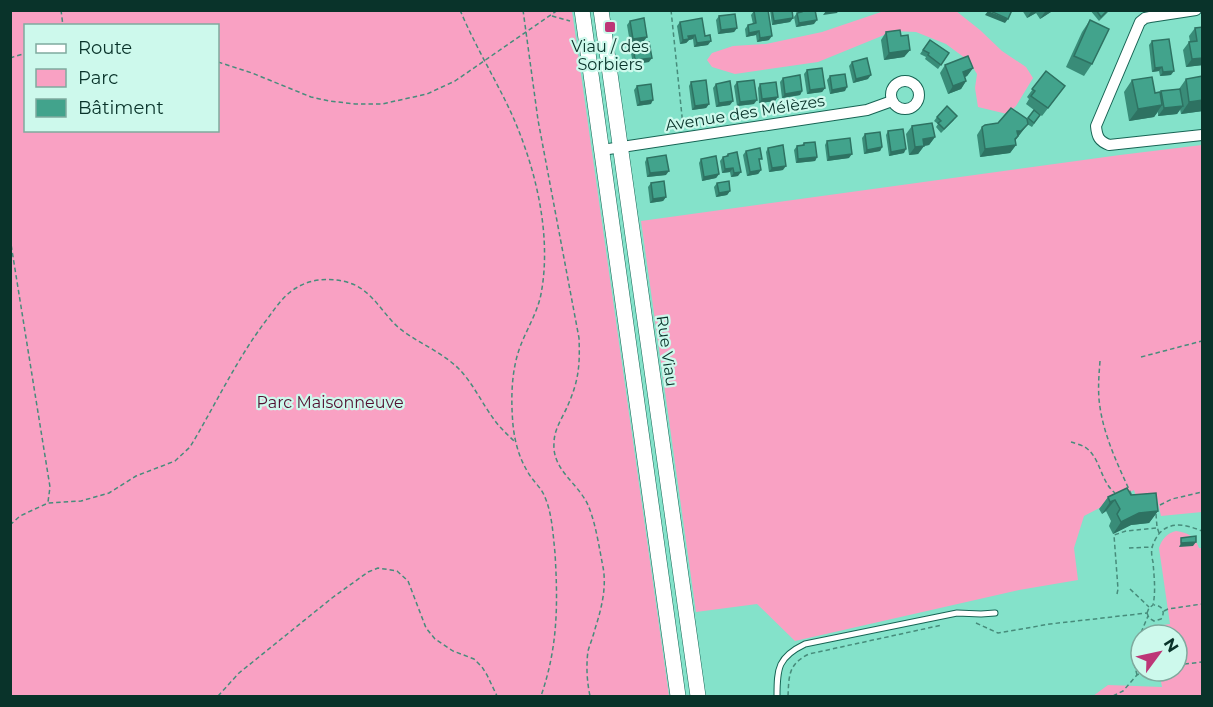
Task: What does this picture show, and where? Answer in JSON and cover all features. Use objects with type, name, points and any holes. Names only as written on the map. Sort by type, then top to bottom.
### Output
[{"type":"main road","name":"Rue Viau","points":[[601,11],[698,696]]},
{"type":"main road","points":[[579,15],[602,150],[678,696]]},
{"type":"street","points":[[1196,10],[1145,18],[1140,22],[1096,126],[1097,136],[1101,142],[1109,146],[1203,135]]},
{"type":"street","points":[[579,15],[601,11]]},
{"type":"street","name":"Avenue des Mélèzes","points":[[602,150],[867,110],[892,101]]},
{"type":"lane","points":[[777,696],[778,676],[782,661],[788,654],[805,644],[957,613],[995,613]]},
{"type":"path","points":[[460,10],[521,136],[533,172],[542,216],[544,251],[541,295],[518,352],[512,389],[515,442],[530,476],[544,494],[550,512],[554,546],[558,595],[554,649],[549,674],[541,696]]},
{"type":"path","points":[[523,10],[538,120],[579,338],[580,362],[576,384],[557,429],[554,453],[558,464],[587,503],[593,519],[604,571],[603,604],[588,650],[587,682],[590,696]]},
{"type":"path","points":[[219,62],[311,97],[340,103],[382,104],[427,94],[455,81],[558,10]]},
{"type":"path","points":[[671,10],[684,137]]},
{"type":"path","points":[[551,15],[579,15]]},
{"type":"path","points":[[10,238],[50,487],[48,503]]},
{"type":"path","points":[[10,525],[20,516],[48,503],[81,501],[109,493],[136,476],[181,457],[190,447],[232,372],[261,327],[285,296],[314,280],[324,279],[350,283],[367,293],[399,328],[460,370],[494,420],[515,442]]},
{"type":"path","points":[[1141,357],[1203,341]]},
{"type":"path","points":[[1100,361],[1099,402],[1109,442],[1135,503]]},
{"type":"path","points":[[1071,442],[1084,447],[1091,453],[1109,488],[1116,494]]},
{"type":"path","points":[[1160,505],[1172,499],[1203,492]]},
{"type":"path","points":[[1156,508],[1157,527],[1160,533]]},
{"type":"path","points":[[1145,623],[1155,596],[1152,547],[1160,533],[1172,525],[1181,524],[1203,531]]},
{"type":"path","points":[[1117,594],[1114,535],[1157,527]]},
{"type":"path","points":[[1129,548],[1152,547]]},
{"type":"path","points":[[218,696],[239,673],[332,598],[368,572],[378,568],[397,571],[408,581],[426,628],[435,639],[453,651],[474,660],[482,667],[497,696]]},
{"type":"path","points":[[1130,589],[1149,608]]},
{"type":"path","points":[[1163,611],[1203,604]]},
{"type":"path","points":[[1148,615],[1151,620],[1156,621],[1163,617],[1161,607],[1153,605]]},
{"type":"path","points":[[971,621],[998,633],[1050,624],[1148,615]]},
{"type":"path","points":[[788,696],[789,673],[800,658],[809,654],[951,623]]},
{"type":"path","points":[[1113,696],[1123,691],[1130,683]]},
{"type":"green space","name":"Parc Maisonneuve","points":[[10,11],[572,11],[669,696],[11,696]]},
{"type":"green space","points":[[884,11],[956,11],[1002,51],[1026,67],[1033,78],[1016,106],[1007,114],[978,107],[975,88],[977,74],[969,61],[946,44],[916,32],[894,31],[818,62],[735,74],[712,67],[707,60],[712,53],[733,46],[766,44],[822,32]]},
{"type":"green space","points":[[1202,145],[1202,512],[1161,516],[1157,498],[1137,500],[1134,490],[1084,516],[1074,548],[1078,580],[1019,590],[795,641],[757,604],[696,612],[641,221]]},
{"type":"green space","points":[[1176,531],[1184,533],[1195,541],[1199,548],[1202,548],[1202,696],[1093,696],[1108,685],[1162,687],[1161,683],[1189,683],[1189,623],[1170,623],[1159,548],[1170,533]]},
{"type":"building","points":[[768,10],[772,36],[760,38],[759,31],[749,33],[748,25],[756,23],[754,11]]},
{"type":"building","points":[[772,10],[792,10],[793,18],[774,21]]},
{"type":"building","points":[[802,10],[815,10],[817,20],[799,23],[797,13]]},
{"type":"building","points":[[988,10],[1012,10],[1008,19]]},
{"type":"building","points":[[1096,10],[1108,10],[1101,17]]},
{"type":"building","points":[[735,14],[737,28],[721,30],[719,16]]},
{"type":"building","points":[[644,18],[647,37],[633,39],[630,21]]},
{"type":"building","points":[[702,18],[705,36],[710,35],[711,41],[697,43],[695,35],[683,40],[680,22]]},
{"type":"building","points":[[1090,20],[1109,29],[1092,64],[1074,56]]},
{"type":"building","points":[[1203,27],[1203,58],[1192,59],[1189,42],[1197,41],[1195,28]]},
{"type":"building","points":[[900,30],[901,36],[908,35],[910,50],[889,53],[886,32]]},
{"type":"building","points":[[1169,39],[1174,71],[1163,72],[1162,67],[1155,68],[1152,41]]},
{"type":"building","points":[[930,40],[949,53],[941,65],[923,50]]},
{"type":"building","points":[[649,42],[652,58],[635,60],[633,44]]},
{"type":"building","points":[[968,56],[973,68],[963,72],[966,81],[953,86],[945,65]]},
{"type":"building","points":[[867,58],[871,75],[856,79],[852,62]]},
{"type":"building","points":[[822,68],[825,88],[810,90],[807,70]]},
{"type":"building","points":[[1046,71],[1065,86],[1048,108],[1031,96],[1035,91],[1032,89]]},
{"type":"building","points":[[845,74],[847,87],[832,90],[830,76]]},
{"type":"building","points":[[800,75],[802,91],[785,94],[783,78]]},
{"type":"building","points":[[1203,76],[1203,100],[1189,102],[1186,79]]},
{"type":"building","points":[[1152,77],[1155,93],[1160,92],[1162,105],[1138,109],[1132,80]]},
{"type":"building","points":[[706,80],[709,104],[695,106],[691,82]]},
{"type":"building","points":[[754,80],[757,100],[740,102],[737,82]]},
{"type":"building","points":[[730,81],[733,101],[719,103],[716,84]]},
{"type":"building","points":[[776,82],[778,97],[762,99],[760,84]]},
{"type":"building","points":[[651,84],[653,100],[640,102],[637,86]]},
{"type":"building","points":[[1180,89],[1183,106],[1164,108],[1161,91]]},
{"type":"building","points":[[947,106],[957,116],[944,129],[938,123],[941,121],[937,117]]},
{"type":"building","points":[[1011,108],[1027,119],[1028,124],[1021,131],[1017,131],[1016,145],[985,149],[982,127],[998,123]]},
{"type":"building","points":[[1034,110],[1040,115],[1034,123],[1028,118]]},
{"type":"building","points":[[932,123],[935,137],[923,139],[924,146],[915,147],[912,126]]},
{"type":"building","points":[[903,129],[906,149],[891,152],[888,131]]},
{"type":"building","points":[[880,132],[882,147],[867,150],[865,134]]},
{"type":"building","points":[[850,138],[852,154],[829,157],[827,141]]},
{"type":"building","points":[[815,142],[817,157],[798,159],[797,146]]},
{"type":"building","points":[[783,145],[786,166],[772,168],[768,148]]},
{"type":"building","points":[[760,148],[761,170],[750,172],[746,151]]},
{"type":"building","points":[[737,152],[741,172],[734,173],[733,168],[725,169],[723,157]]},
{"type":"building","points":[[666,155],[669,171],[650,173],[647,158]]},
{"type":"building","points":[[716,156],[719,174],[704,177],[701,159]]},
{"type":"building","points":[[664,181],[666,197],[653,199],[651,183]]},
{"type":"building","points":[[729,181],[730,191],[719,193],[717,183]]},
{"type":"building","points":[[1127,488],[1131,495],[1156,493],[1158,511],[1139,513],[1121,522],[1117,514],[1120,509],[1115,500],[1110,502],[1108,497]]},
{"type":"building","points":[[1196,536],[1196,542],[1181,543],[1181,538]]},
{"type":"place","name":"Viau / des Sorbiers","points":[[610,27]]}]
